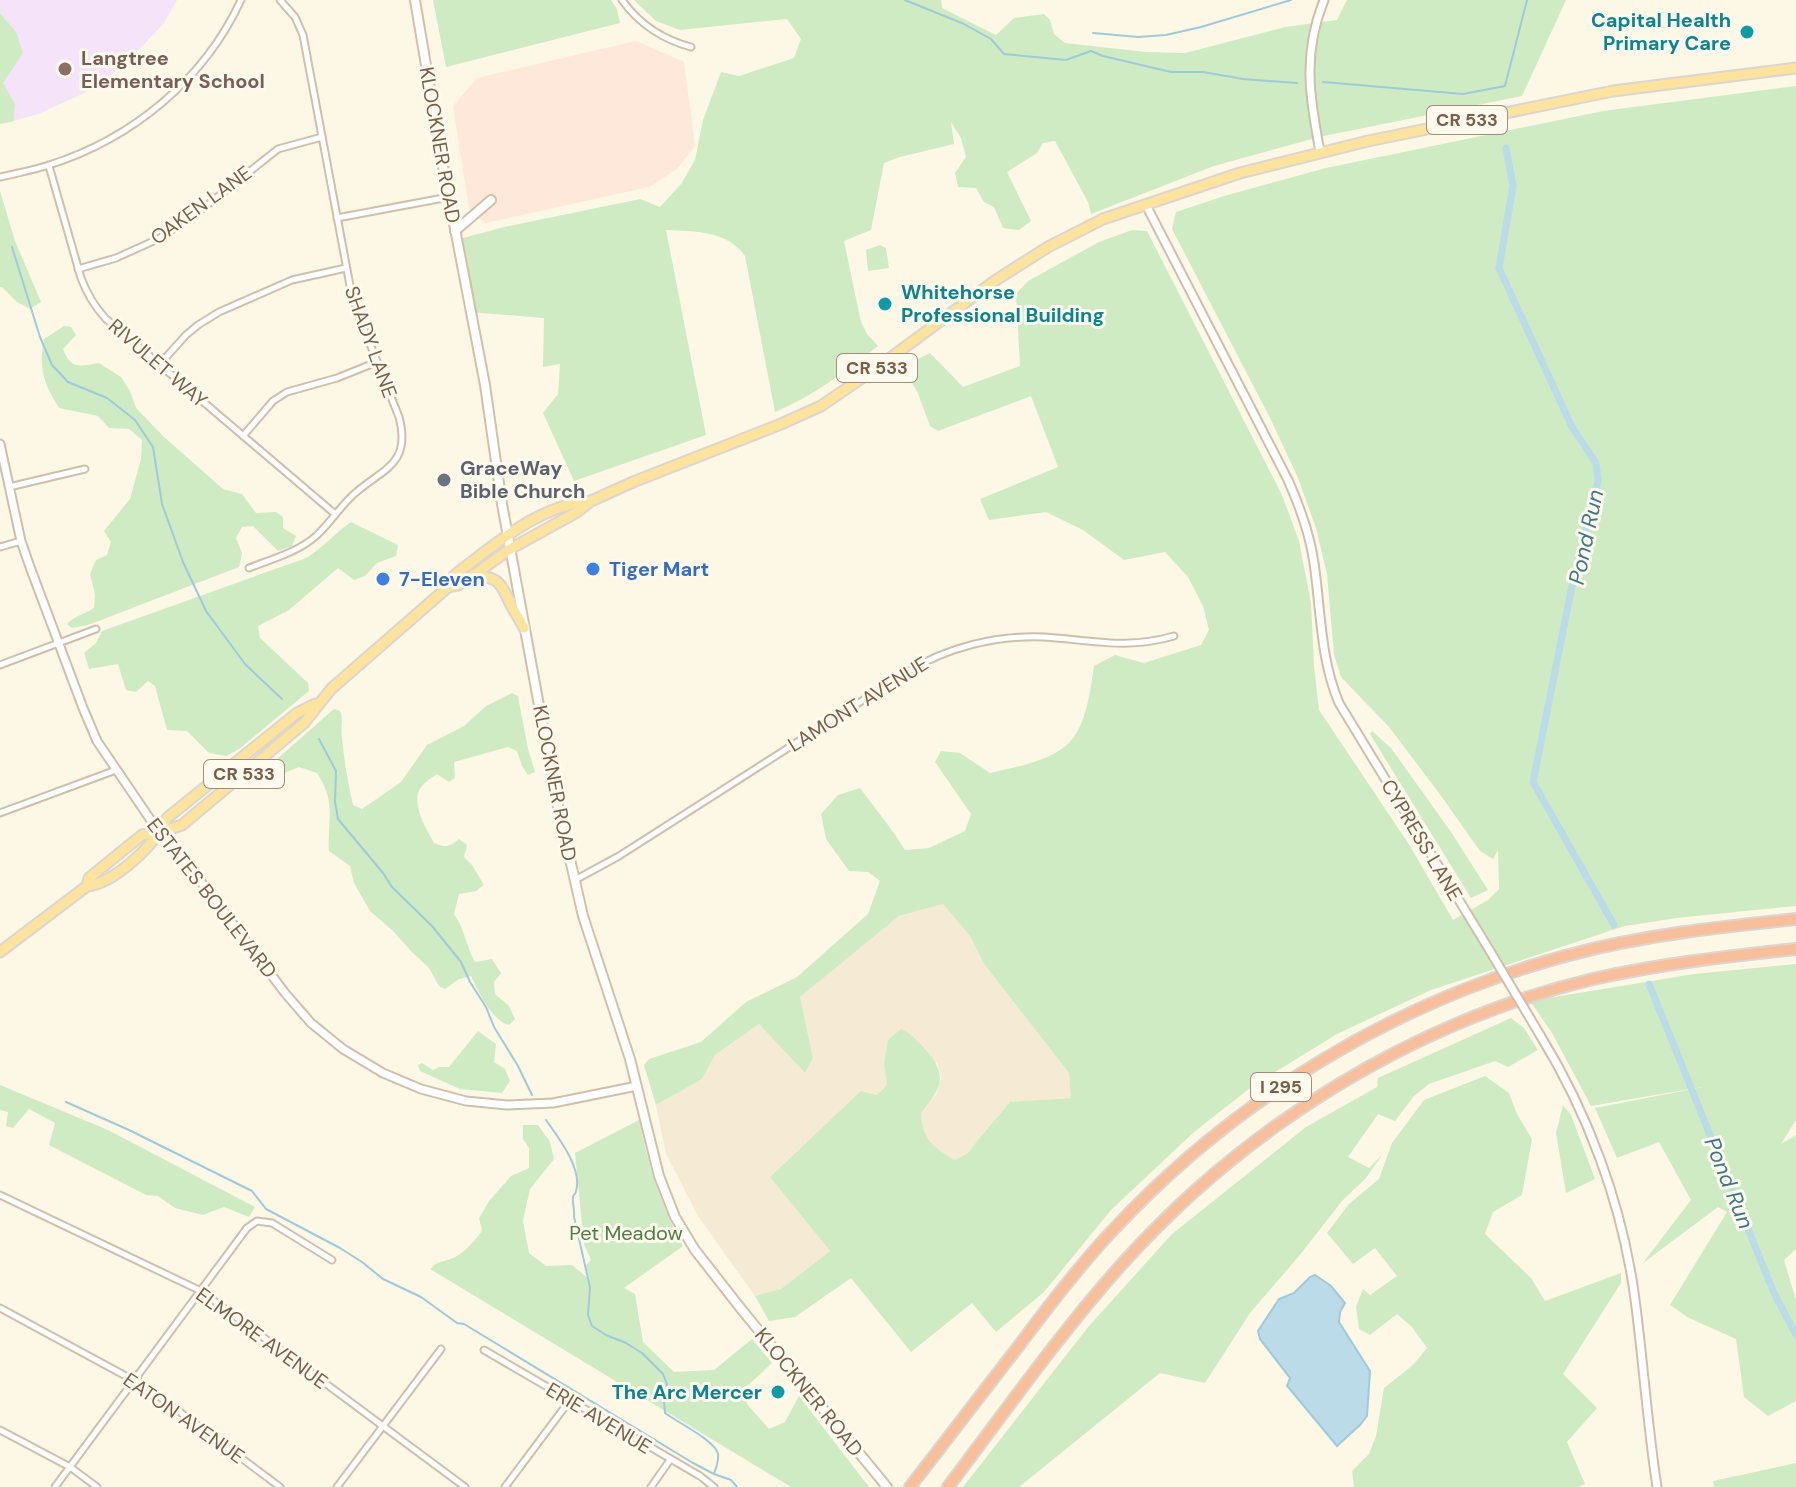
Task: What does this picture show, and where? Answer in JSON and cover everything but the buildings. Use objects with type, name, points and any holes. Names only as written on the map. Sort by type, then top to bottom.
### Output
[{"type":"highway","name":"I 295","points":[[910,1487],[1068,1281],[1113,1230],[1195,1152],[1295,1078],[1405,1015],[1532,965],[1661,935],[1796,919]]},
{"type":"highway","name":"I 295","points":[[948,1487],[1081,1313],[1146,1238],[1245,1149],[1326,1093],[1433,1035],[1538,995],[1591,980],[1666,965],[1796,949]]},
{"type":"main road","name":"KLOCKNER ROAD","points":[[415,0],[485,385],[507,536],[556,798],[592,947],[630,1059],[663,1189],[688,1239],[887,1487]]},
{"type":"main road","name":"CR 533","points":[[448,587],[470,578],[510,549],[591,501],[821,406],[866,377],[1022,262],[1103,219],[1240,173],[1320,152],[1584,96],[1796,68]]},
{"type":"main road","points":[[455,231],[491,200]]},
{"type":"main road","name":"CR 533","points":[[0,952],[87,886],[89,878],[142,835],[182,825],[195,815],[304,723],[331,689],[448,587],[461,570],[522,525],[574,502],[591,501]]},
{"type":"main road","points":[[470,578],[488,576],[497,580],[524,628]]},
{"type":"main road","name":"CR 533","points":[[161,832],[167,818],[253,747],[297,713],[318,703]]},
{"type":"street","points":[[1,177],[49,166],[101,144],[156,108],[202,62],[241,0]]},
{"type":"street","name":"SHADY LANE","points":[[249,568],[305,544],[361,488],[390,467],[402,443],[402,427],[359,316],[346,268],[303,35],[295,17],[280,0]]},
{"type":"street","points":[[622,0],[651,29],[671,41],[691,47]]},
{"type":"street","points":[[1320,152],[1309,67],[1313,33],[1324,0]]},
{"type":"street","name":"OAKEN LANE","points":[[78,269],[116,258],[158,239],[192,217],[278,149],[322,137]]},
{"type":"street","name":"RIVULET WAY","points":[[49,166],[78,269],[97,309],[335,514]]},
{"type":"street","points":[[337,218],[449,197]]},
{"type":"street","name":"CYPRESS LANE","points":[[1146,205],[1298,502],[1314,563],[1327,672],[1339,703],[1540,1035],[1586,1124],[1619,1218],[1634,1292],[1657,1487]]},
{"type":"street","points":[[159,365],[186,335],[219,312],[276,286],[346,268]]},
{"type":"street","points":[[243,436],[279,396],[377,362]]},
{"type":"street","name":"ESTATES BOULEVARD","points":[[0,444],[21,541],[97,741],[161,832],[297,1008],[327,1036],[374,1068],[421,1089],[466,1101],[517,1105],[553,1103],[637,1086]]},
{"type":"street","points":[[9,487],[85,469]]},
{"type":"street","points":[[0,547],[21,541]]},
{"type":"street","points":[[0,665],[96,629]]},
{"type":"street","name":"LAMONT AVENUE","points":[[575,880],[619,856],[907,672],[944,653],[984,642],[1028,637],[1125,645],[1174,636]]},
{"type":"street","points":[[0,813],[116,770]]},
{"type":"street","name":"ELMORE AVENUE","points":[[0,1195],[201,1291],[465,1487]]},
{"type":"street","points":[[55,1487],[247,1228],[257,1221],[272,1223],[332,1260]]},
{"type":"street","name":"EATON AVENUE","points":[[0,1308],[135,1380],[280,1487]]},
{"type":"street","points":[[337,1487],[441,1349]]},
{"type":"street","name":"ERIE AVENUE","points":[[484,1350],[714,1487]]},
{"type":"street","points":[[505,1487],[570,1400]]},
{"type":"street","points":[[0,1430],[70,1467],[97,1487]]},
{"type":"street","points":[[651,1487],[670,1460]]},
{"type":"shaded area","name":"Langtree Elementary School","points":[[0,0],[177,0],[164,23],[105,80],[38,114],[14,121],[15,104],[2,83],[16,32],[0,13]]},
{"type":"shaded area","points":[[636,41],[684,62],[695,146],[677,169],[649,187],[485,223],[469,208],[453,106],[477,78]]},
{"type":"shaded area","points":[[943,904],[970,936],[984,964],[1069,1073],[1071,1098],[1010,1102],[968,1153],[955,1160],[933,1147],[922,1130],[921,1115],[937,1093],[941,1077],[937,1062],[884,1064],[887,1085],[877,1095],[861,1092],[770,1177],[830,1251],[781,1289],[755,1296],[698,1216],[666,1154],[656,1105],[702,1079],[715,1055],[759,1024],[805,1073],[813,1058],[800,997],[899,916]]},
{"type":"green space","points":[[433,0],[611,0],[620,23],[446,67]]},
{"type":"green space","points":[[634,0],[941,0],[942,8],[996,35],[1014,18],[1044,14],[1050,20],[1054,34],[1065,43],[1185,53],[1285,27],[1337,20],[1347,0],[1566,0],[1522,96],[1319,137],[1214,166],[1091,214],[1088,202],[1055,141],[1043,143],[1037,153],[1007,172],[1031,221],[1019,230],[1003,228],[994,207],[984,202],[976,188],[958,187],[955,173],[966,157],[961,138],[951,122],[954,144],[884,163],[871,230],[844,241],[861,322],[878,346],[816,391],[775,412],[745,256],[720,237],[666,230],[706,435],[574,481],[543,413],[558,394],[560,364],[543,367],[544,318],[469,312],[456,240],[640,199],[660,207],[681,184],[695,160],[703,120],[721,72],[739,76],[794,58],[801,39],[787,19],[680,30],[656,21]]},
{"type":"green space","points":[[0,13],[16,32],[23,53],[3,83],[15,104],[14,121],[0,124]]},
{"type":"green space","points":[[1796,86],[1796,906],[1625,926],[1431,990],[1337,1034],[1254,1085],[1194,1132],[1111,1210],[1044,1292],[996,1332],[972,1303],[911,1352],[851,1278],[795,1317],[769,1321],[755,1296],[781,1289],[830,1251],[770,1177],[861,1091],[877,1095],[887,1085],[884,1064],[888,1040],[901,1029],[925,1049],[938,1067],[940,1082],[921,1114],[922,1123],[930,1142],[955,1160],[968,1153],[1010,1102],[1071,1098],[1069,1073],[984,964],[970,936],[943,904],[899,916],[800,997],[813,1058],[805,1073],[759,1024],[715,1055],[702,1079],[656,1105],[644,1065],[649,1059],[701,1042],[746,1002],[797,977],[868,914],[880,881],[868,872],[849,871],[826,839],[821,814],[838,795],[860,788],[905,850],[929,848],[965,831],[971,814],[935,762],[941,751],[960,753],[990,773],[1046,757],[1063,748],[1077,732],[1086,711],[1094,666],[1115,655],[1144,663],[1201,645],[1209,630],[1203,606],[1188,577],[1165,552],[1124,560],[1083,530],[1046,512],[989,520],[980,499],[1058,467],[1031,396],[938,431],[930,426],[917,391],[906,373],[918,359],[930,353],[963,387],[1020,366],[1016,294],[1028,281],[1099,242],[1132,230],[1147,231],[1282,495],[1299,541],[1311,603],[1319,710],[1410,846],[1453,920],[1488,900],[1499,889],[1498,850],[1493,859],[1480,851],[1389,727],[1341,677],[1334,655],[1327,574],[1316,528],[1298,478],[1270,418],[1172,229],[1176,212],[1326,168],[1603,111]]},
{"type":"green space","points":[[0,191],[15,241],[41,302],[30,309],[0,287]]},
{"type":"green space","points":[[880,245],[886,248],[889,268],[868,271],[866,250]]},
{"type":"green space","points":[[64,326],[71,327],[76,335],[63,349],[69,360],[77,365],[99,363],[121,377],[136,408],[223,489],[242,494],[256,513],[276,512],[283,517],[283,528],[296,536],[292,546],[278,551],[253,526],[242,527],[236,538],[242,553],[239,567],[88,625],[72,628],[67,624],[94,608],[95,594],[90,574],[96,560],[107,555],[111,542],[104,531],[130,499],[141,459],[142,440],[129,429],[109,428],[98,416],[59,408],[46,383],[42,359],[44,339]]},
{"type":"green space","points":[[351,522],[398,545],[396,556],[377,563],[365,576],[354,580],[338,568],[289,610],[258,626],[260,638],[308,683],[309,691],[239,749],[226,756],[209,753],[187,731],[167,730],[155,686],[148,681],[136,692],[126,690],[118,664],[89,669],[84,653],[96,643],[102,631],[306,558]]},
{"type":"green space","points":[[512,693],[518,696],[535,772],[528,775],[517,751],[508,747],[454,762],[455,778],[449,782],[437,774],[421,787],[417,799],[422,819],[434,843],[447,846],[459,839],[467,845],[464,857],[484,885],[476,891],[459,894],[454,914],[475,962],[492,959],[501,973],[494,982],[495,994],[509,1006],[515,1019],[509,1025],[491,1012],[471,976],[459,979],[445,989],[439,986],[429,968],[370,911],[354,883],[350,866],[329,851],[329,803],[317,773],[299,767],[282,774],[272,773],[270,765],[334,709],[340,711],[353,805],[362,809],[401,782],[427,745],[464,726],[486,706]]},
{"type":"green space","points":[[1372,731],[1391,748],[1488,890],[1471,898],[1370,734]]},
{"type":"green space","points":[[1796,964],[1796,1120],[1781,1144],[1796,1135],[1796,1249],[1784,1260],[1796,1300],[1796,1401],[1768,1416],[1744,1397],[1736,1339],[1689,1318],[1670,1305],[1727,1212],[1718,1207],[1643,1263],[1691,1200],[1659,1142],[1617,1158],[1595,1108],[1708,1086],[1591,1106],[1552,1033],[1530,1001],[1694,974]]},
{"type":"green space","points":[[1511,1018],[1524,1028],[1538,1050],[1508,1067],[1495,1061],[1429,1084],[1414,1096],[1395,1121],[1378,1114],[1348,1157],[1369,1168],[1382,1155],[1366,1178],[1342,1201],[1250,1313],[1205,1383],[1160,1373],[1019,1487],[963,1487],[1089,1326],[1172,1234],[1306,1127],[1377,1087],[1378,1078]]},
{"type":"green space","points":[[478,1031],[496,1044],[494,1062],[505,1069],[510,1081],[502,1093],[460,1089],[420,1071],[418,1065],[422,1063],[433,1070],[449,1067]]},
{"type":"green space","points":[[1485,1076],[1509,1093],[1532,1139],[1522,1195],[1493,1212],[1485,1234],[1531,1278],[1545,1301],[1621,1273],[1621,1283],[1563,1374],[1597,1408],[1567,1442],[1585,1484],[1577,1487],[1354,1487],[1352,1471],[1369,1454],[1376,1436],[1384,1388],[1413,1365],[1427,1348],[1412,1327],[1397,1314],[1370,1335],[1359,1329],[1356,1307],[1363,1289],[1370,1295],[1397,1276],[1375,1248],[1353,1264],[1327,1233],[1349,1204],[1379,1179],[1392,1143],[1424,1100]]},
{"type":"green space","points":[[0,1085],[108,1130],[255,1207],[249,1217],[224,1207],[203,1215],[175,1208],[158,1196],[146,1195],[49,1145],[55,1123],[29,1109],[13,1128],[6,1126],[8,1112],[0,1110]]},
{"type":"green space","points":[[1563,1105],[1571,1115],[1595,1179],[1566,1193],[1556,1133]]},
{"type":"green space","name":"Pet Meadow","points":[[639,1120],[656,1185],[683,1246],[624,1288],[635,1294],[643,1342],[674,1372],[714,1370],[752,1339],[772,1363],[746,1387],[747,1404],[769,1429],[785,1422],[799,1396],[869,1487],[791,1487],[430,1269],[461,1253],[482,1231],[479,1218],[490,1200],[511,1176],[529,1168],[529,1148],[523,1139],[523,1125],[538,1125],[550,1142],[554,1159],[530,1189],[523,1221],[529,1253],[546,1266],[572,1265],[590,1280],[586,1265],[591,1260],[584,1244],[575,1153]]},
{"type":"green space","points":[[1796,1463],[1796,1487],[1714,1487],[1713,1481]]},
{"type":"water","points":[[1315,1275],[1331,1286],[1345,1303],[1339,1322],[1370,1371],[1367,1416],[1337,1446],[1287,1386],[1290,1378],[1260,1339],[1258,1331],[1279,1299],[1294,1293]]},
{"type":"waterway","points":[[905,0],[964,24],[991,39],[1004,54],[1066,60],[1091,51],[1171,72],[1203,72],[1297,83]]},
{"type":"waterway","points":[[1093,33],[1138,37],[1166,35],[1291,0]]},
{"type":"waterway","points":[[1323,82],[1463,94],[1505,86],[1527,0]]},
{"type":"waterway","name":"Pond Run","points":[[1506,148],[1513,186],[1499,268],[1572,427],[1596,463],[1598,481],[1571,591],[1533,782],[1614,925]]},
{"type":"waterway","points":[[12,247],[52,365],[68,382],[107,398],[135,420],[153,447],[162,504],[183,562],[206,611],[245,664],[282,699]]},
{"type":"waterway","points":[[319,739],[336,771],[338,819],[392,887],[432,926],[461,962],[532,1095]]},
{"type":"waterway","name":"Pond Run","points":[[1649,984],[1774,1293],[1796,1335]]},
{"type":"waterway","points":[[66,1102],[252,1191],[266,1209],[340,1248],[383,1279],[421,1297],[457,1323],[464,1324],[693,1463],[731,1480],[737,1487]]},
{"type":"waterway","points":[[546,1120],[576,1173],[574,1217],[590,1287],[588,1315],[592,1326],[642,1353],[663,1374],[667,1384],[665,1413],[716,1449],[718,1459],[714,1474]]},
{"type":"place","name":"Capital Health Primary Care","points":[[1747,32]]},
{"type":"place","name":"Langtree Elementary School","points":[[65,69]]},
{"type":"place","name":"Whitehorse Professional Building","points":[[885,304]]},
{"type":"place","name":"GraceWay Bible Church","points":[[444,480]]},
{"type":"place","name":"Tiger Mart","points":[[593,569]]},
{"type":"place","name":"7-Eleven","points":[[383,579]]},
{"type":"place","name":"The Arc Mercer","points":[[778,1392]]}]
